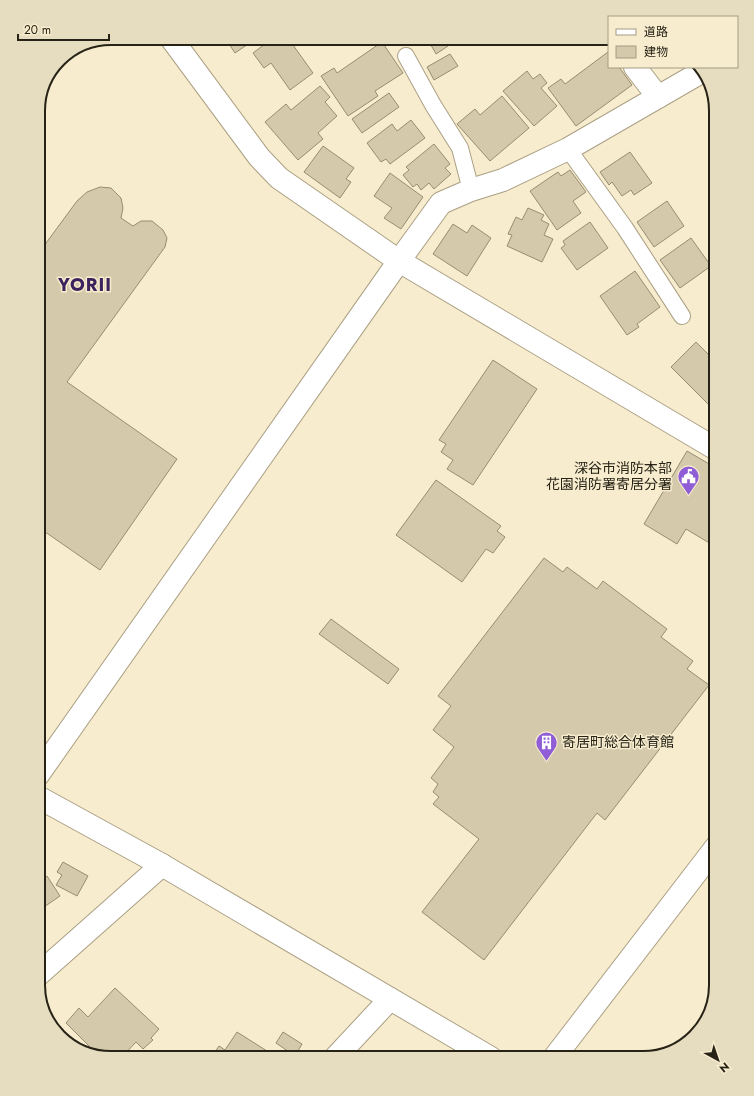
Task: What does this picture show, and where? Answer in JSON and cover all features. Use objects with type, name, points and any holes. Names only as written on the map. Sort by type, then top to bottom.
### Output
[{"type":"street","points":[[176,45],[260,157],[279,178],[399,261],[709,445]]},
{"type":"street","points":[[636,68],[658,97]]},
{"type":"street","points":[[45,765],[399,261],[442,203],[471,190],[503,180],[568,149],[697,74]]},
{"type":"street","points":[[45,801],[162,865],[479,1051]]},
{"type":"street","points":[[559,1051],[709,856]]},
{"type":"street","points":[[45,969],[162,865]]},
{"type":"street","points":[[342,1051],[390,999]]},
{"type":"lane","points":[[406,56],[460,148],[471,190]]},
{"type":"lane","points":[[568,149],[625,228],[682,316]]},
{"type":"building","points":[[230,45],[247,45],[235,53]]},
{"type":"building","points":[[264,45],[293,45],[313,73],[290,90],[271,63],[264,68],[253,53]]},
{"type":"building","points":[[378,45],[384,45],[403,73],[375,91],[378,96],[348,116],[321,76],[334,68],[337,73]]},
{"type":"building","points":[[431,45],[448,45],[448,46],[436,54]]},
{"type":"building","points":[[608,52],[608,68],[620,68],[632,85],[576,126],[548,88],[561,79],[565,84]]},
{"type":"building","points":[[450,54],[458,66],[434,80],[427,67]]},
{"type":"building","points":[[527,71],[533,79],[540,74],[547,83],[541,88],[557,106],[534,126],[503,91]]},
{"type":"building","points":[[320,86],[330,97],[325,102],[337,116],[318,133],[323,139],[298,160],[265,122],[286,104],[291,110]]},
{"type":"building","points":[[389,93],[399,107],[362,133],[352,119]]},
{"type":"building","points":[[502,96],[529,128],[490,161],[457,124],[475,109],[480,115]]},
{"type":"building","points":[[411,120],[425,138],[390,164],[386,159],[381,162],[367,143],[392,124],[397,131]]},
{"type":"building","points":[[434,144],[450,164],[445,168],[451,174],[434,189],[429,183],[421,190],[417,184],[413,187],[403,175],[409,170],[406,167]]},
{"type":"building","points":[[323,146],[354,168],[346,179],[351,182],[340,198],[304,172]]},
{"type":"building","points":[[630,152],[652,183],[634,195],[631,190],[622,196],[612,182],[609,185],[600,172]]},
{"type":"building","points":[[570,170],[586,192],[573,201],[581,213],[557,230],[530,191],[558,172],[561,176]]},
{"type":"building","points":[[390,173],[423,197],[401,229],[384,218],[392,208],[374,196]]},
{"type":"building","points":[[100,187],[111,188],[121,198],[123,208],[121,218],[133,226],[141,221],[152,221],[163,230],[167,238],[165,247],[67,382],[177,459],[100,570],[45,532],[45,244],[77,201],[87,192]]},
{"type":"building","points":[[667,201],[684,226],[654,247],[637,222]]},
{"type":"building","points":[[528,208],[544,215],[541,220],[549,224],[544,235],[553,239],[542,262],[507,246],[512,235],[508,234],[516,217],[522,220]]},
{"type":"building","points":[[590,222],[608,248],[577,270],[561,248],[565,245],[563,241]]},
{"type":"building","points":[[453,224],[467,233],[472,225],[491,238],[467,276],[433,254]]},
{"type":"building","points":[[691,238],[709,263],[709,267],[680,288],[660,260]]},
{"type":"building","points":[[635,271],[660,307],[637,324],[639,327],[627,335],[600,296]]},
{"type":"building","points":[[696,342],[709,355],[709,405],[671,367]]},
{"type":"building","points":[[493,360],[537,389],[473,485],[447,469],[453,460],[441,452],[446,444],[439,440]]},
{"type":"building","name":"深谷市消防本部 花園消防署寄居分署","points":[[687,451],[709,464],[709,543],[686,529],[677,544],[644,524]]},
{"type":"building","points":[[436,480],[501,526],[497,531],[505,537],[493,553],[486,549],[462,582],[396,535]]},
{"type":"building","name":"寄居町総合体育館","points":[[544,558],[563,572],[567,567],[597,589],[603,581],[667,629],[661,637],[693,661],[687,669],[709,685],[605,820],[597,813],[484,960],[422,912],[479,839],[433,804],[439,797],[433,792],[438,784],[431,778],[454,747],[433,730],[451,706],[438,696]]},
{"type":"building","points":[[331,619],[399,669],[388,684],[319,634]]},
{"type":"building","points":[[63,862],[88,876],[77,896],[56,885],[62,875],[57,872]]},
{"type":"building","points":[[47,876],[60,896],[45,906],[45,877]]},
{"type":"building","points":[[115,988],[159,1029],[151,1038],[153,1040],[143,1049],[136,1042],[128,1051],[107,1051],[94,1049],[91,1048],[66,1023],[79,1008],[88,1017]]},
{"type":"building","points":[[237,1032],[267,1051],[216,1051],[219,1046],[225,1050]]},
{"type":"building","points":[[283,1032],[302,1044],[298,1051],[288,1051],[276,1043]]},
{"type":"place","name":"深谷市消防本部 花園消防署寄居分署","points":[[688,496]]},
{"type":"place","name":"寄居町総合体育館","points":[[546,762]]},
{"type":"district","name":"YORII","points":[[85,285]]}]
